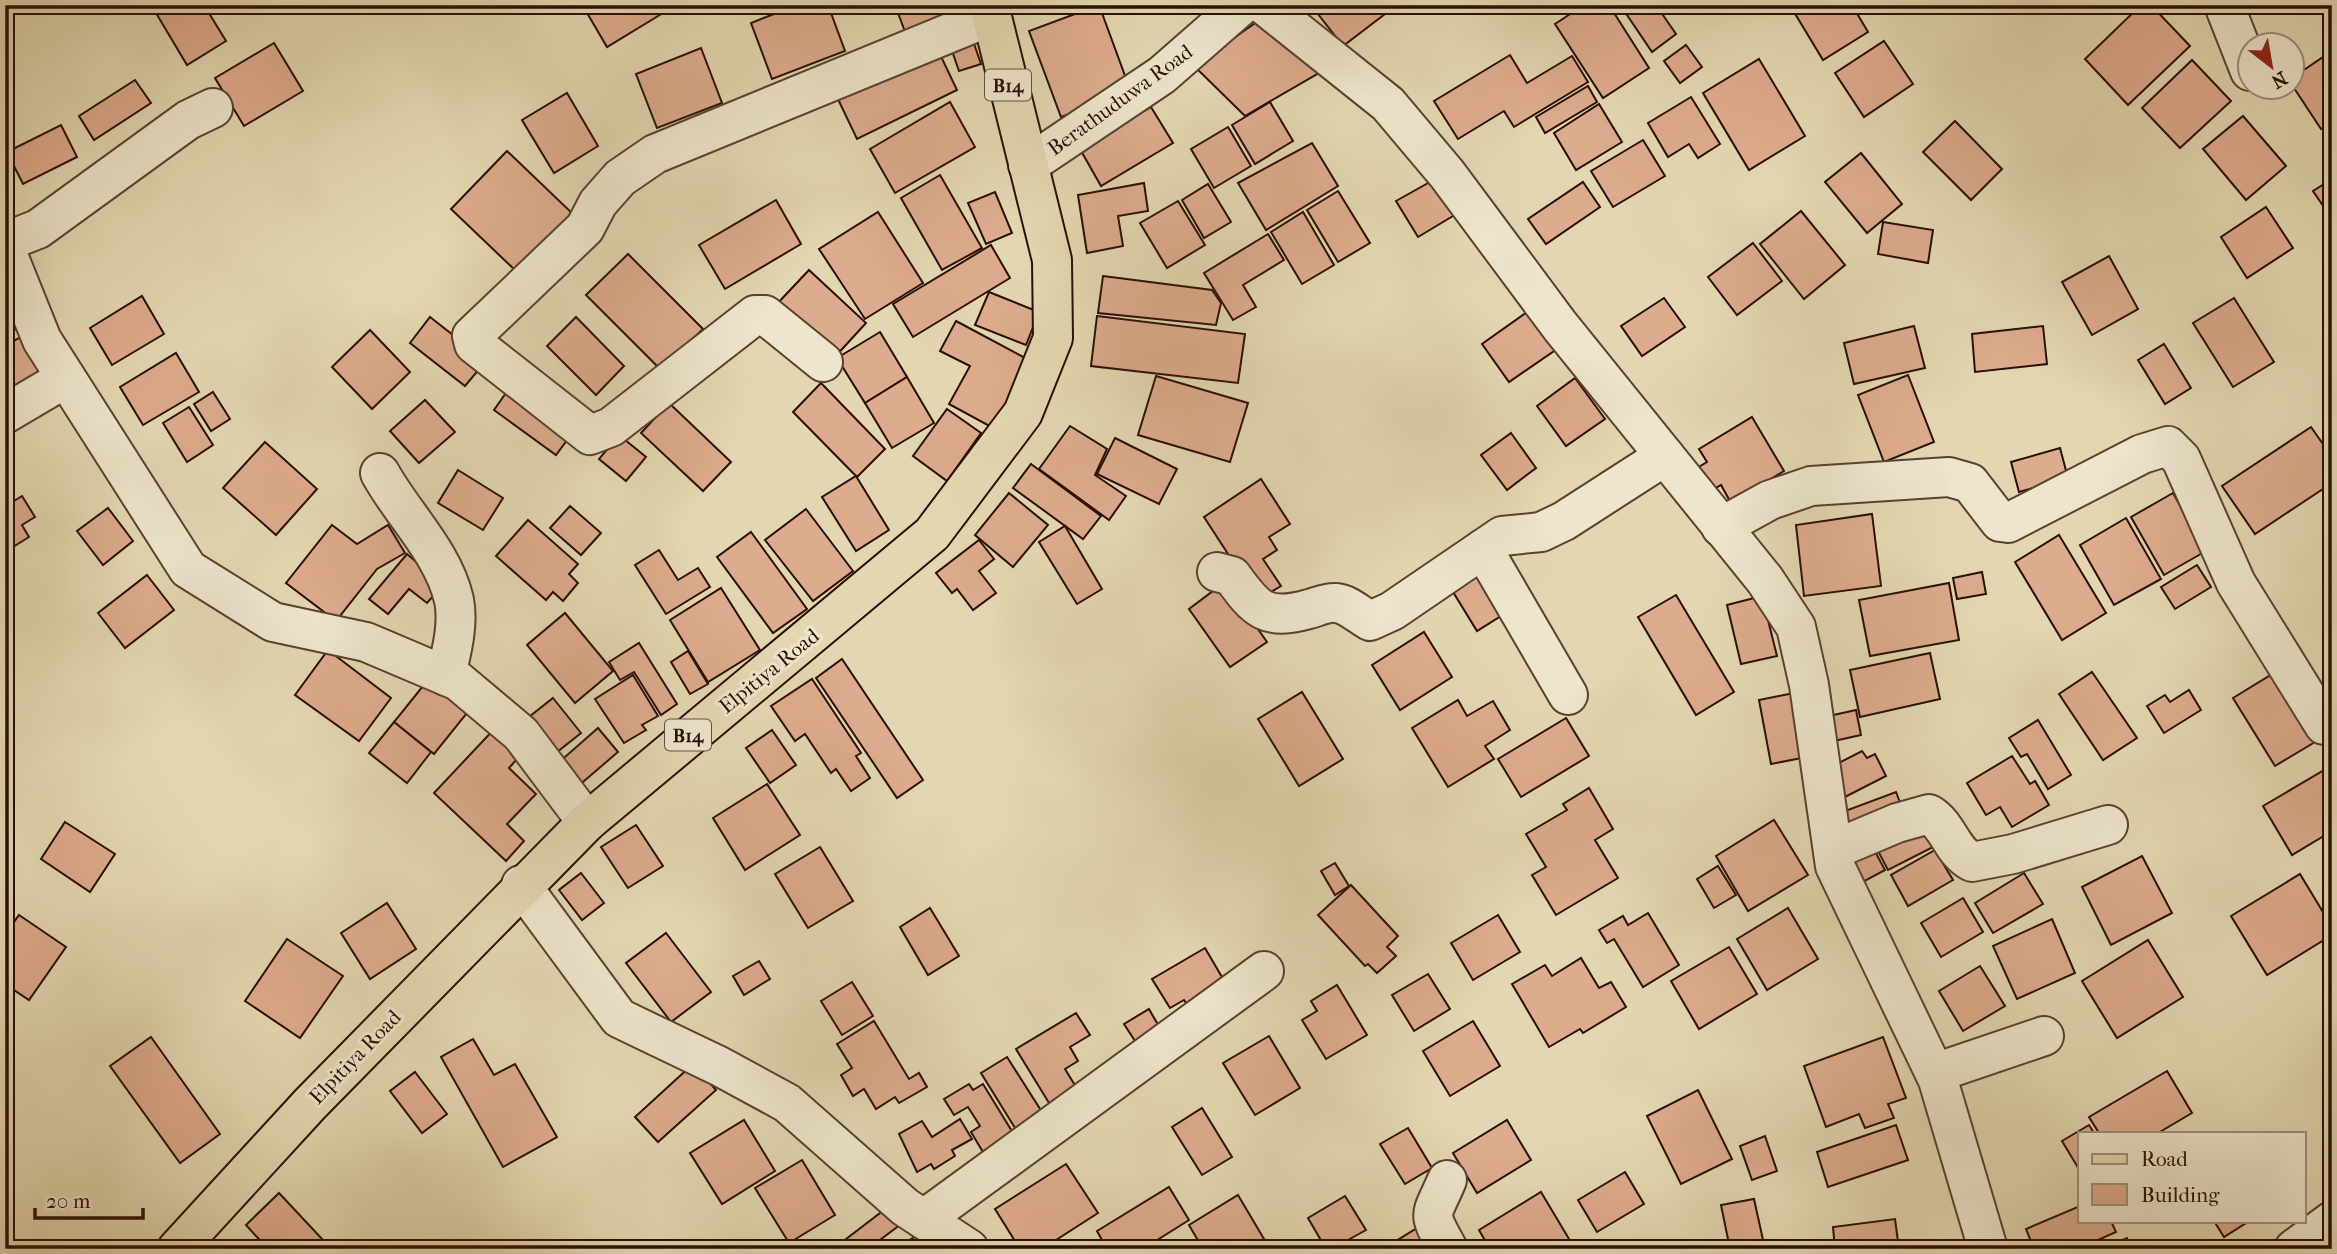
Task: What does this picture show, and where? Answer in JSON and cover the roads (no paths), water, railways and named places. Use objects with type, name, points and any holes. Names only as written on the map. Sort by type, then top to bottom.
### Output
[{"type":"main road","name":"Elpitiya Road","points":[[177,1249],[310,1104],[522,885],[587,822],[932,534],[1023,413],[1053,338],[1052,260],[990,11]]},
{"type":"street","name":"Berathuduwa Road","points":[[1028,165],[1162,75],[1242,5]]},
{"type":"street","points":[[1264,5],[1388,104],[1447,174],[1560,326],[1765,580],[1796,626],[1809,685],[1835,866],[1935,1073],[1988,1249]]},
{"type":"street","points":[[2220,7],[2236,42]]},
{"type":"street","points":[[823,362],[765,315],[755,315],[611,427],[590,435],[474,344],[472,336],[585,228],[598,203],[620,178],[655,154],[990,11]]},
{"type":"street","points":[[212,108],[188,120],[38,229],[5,245],[42,340],[188,569],[273,622],[366,642],[458,681],[522,734],[587,822]]},
{"type":"street","points":[[5,414],[66,378]]},
{"type":"street","points":[[1721,527],[1770,500],[1811,486],[1949,477],[1970,483],[1989,511],[2000,522],[2008,523],[2142,453],[2168,446],[2181,459],[2236,583],[2325,725],[2332,726]]},
{"type":"street","points":[[1217,572],[1232,576],[1249,599],[1264,611],[1286,615],[1333,602],[1345,605],[1370,621],[1392,611],[1502,536],[1541,532],[1564,521],[1665,456]]},
{"type":"street","points":[[380,473],[439,562],[454,601],[454,636],[446,676]]},
{"type":"street","points":[[1483,549],[1568,695]]},
{"type":"street","points":[[1833,850],[1897,823],[1929,814],[1942,822],[1959,855],[1972,862],[2013,854],[2108,825]]},
{"type":"street","points":[[522,885],[619,1018],[719,1066],[787,1103],[905,1206],[969,1249]]},
{"type":"street","points":[[924,1219],[1264,971]]},
{"type":"street","points":[[1935,1073],[2044,1037]]},
{"type":"street","points":[[1447,1180],[1432,1211],[1434,1225],[1448,1249]]},
{"type":"street","points":[[2294,1249],[2332,1221]]}]
